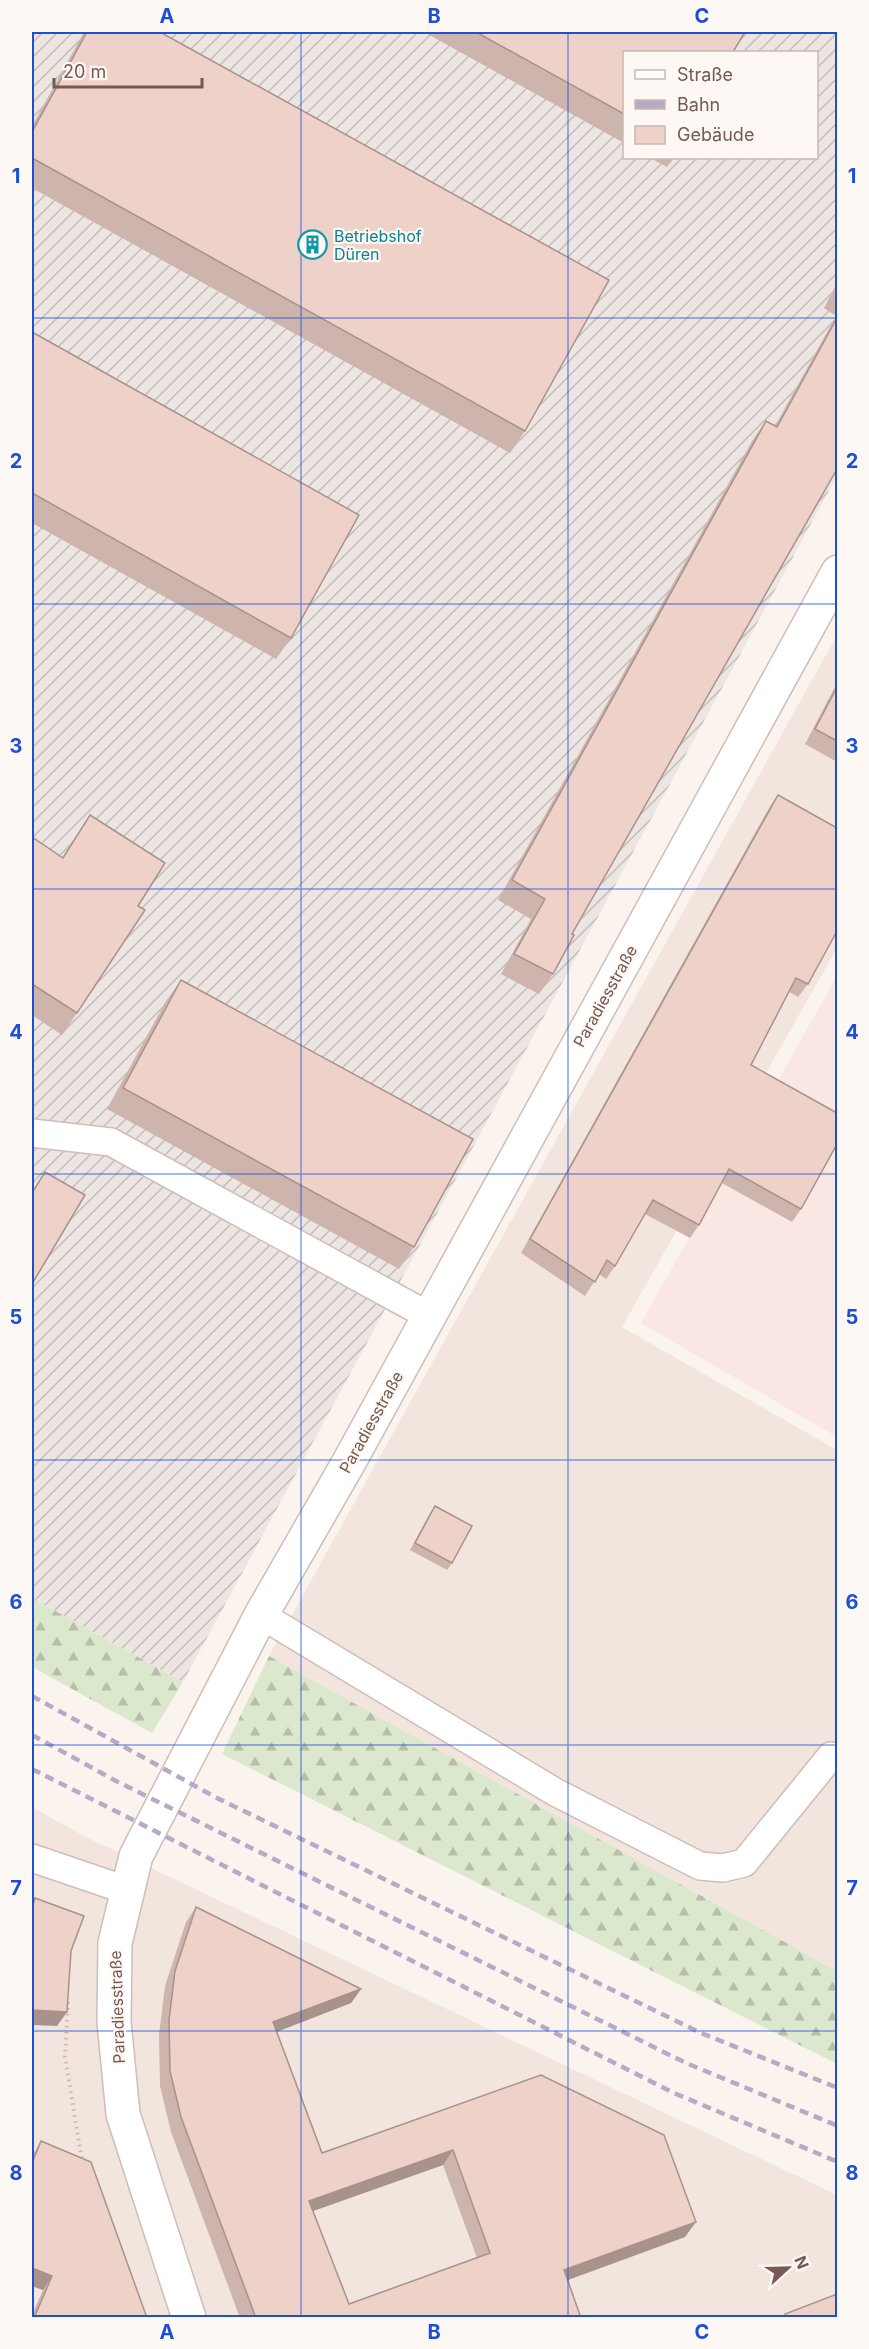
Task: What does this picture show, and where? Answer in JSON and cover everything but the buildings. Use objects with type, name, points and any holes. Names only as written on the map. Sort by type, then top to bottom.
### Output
[{"type":"street","name":"Paradiesstraße","points":[[189,2318],[123,2114],[114,2022],[115,1943],[136,1856],[261,1615],[429,1316],[837,572]]},
{"type":"lane","points":[[32,1133],[111,1142],[429,1316]]},
{"type":"lane","points":[[261,1615],[555,1792],[700,1866],[723,1868],[744,1863],[831,1756]]},
{"type":"lane","points":[[32,1858],[126,1890]]},
{"type":"shaded area","points":[[32,32],[837,32],[837,476],[183,1682],[32,1598]]},
{"type":"shaded area","points":[[837,635],[837,948],[622,1327],[837,1450],[837,1971],[269,1656]]},
{"type":"shaded area","points":[[837,976],[837,1437],[641,1323]]},
{"type":"shaded area","points":[[32,1807],[84,1836],[837,2195],[837,2317],[32,2317]]},
{"type":"green space","points":[[32,1598],[183,1682],[152,1733],[32,1667]]},
{"type":"green space","points":[[269,1656],[837,1971],[837,2064],[222,1754]]},
{"type":"railway","points":[[32,1696],[215,1797],[701,2033],[838,2088]]},
{"type":"railway","points":[[32,1735],[118,1782],[686,2063],[838,2126]]},
{"type":"railway","points":[[32,1769],[674,2093],[838,2162]]},
{"type":"place","name":"Betriebshof Düren","points":[[313,245]]}]
